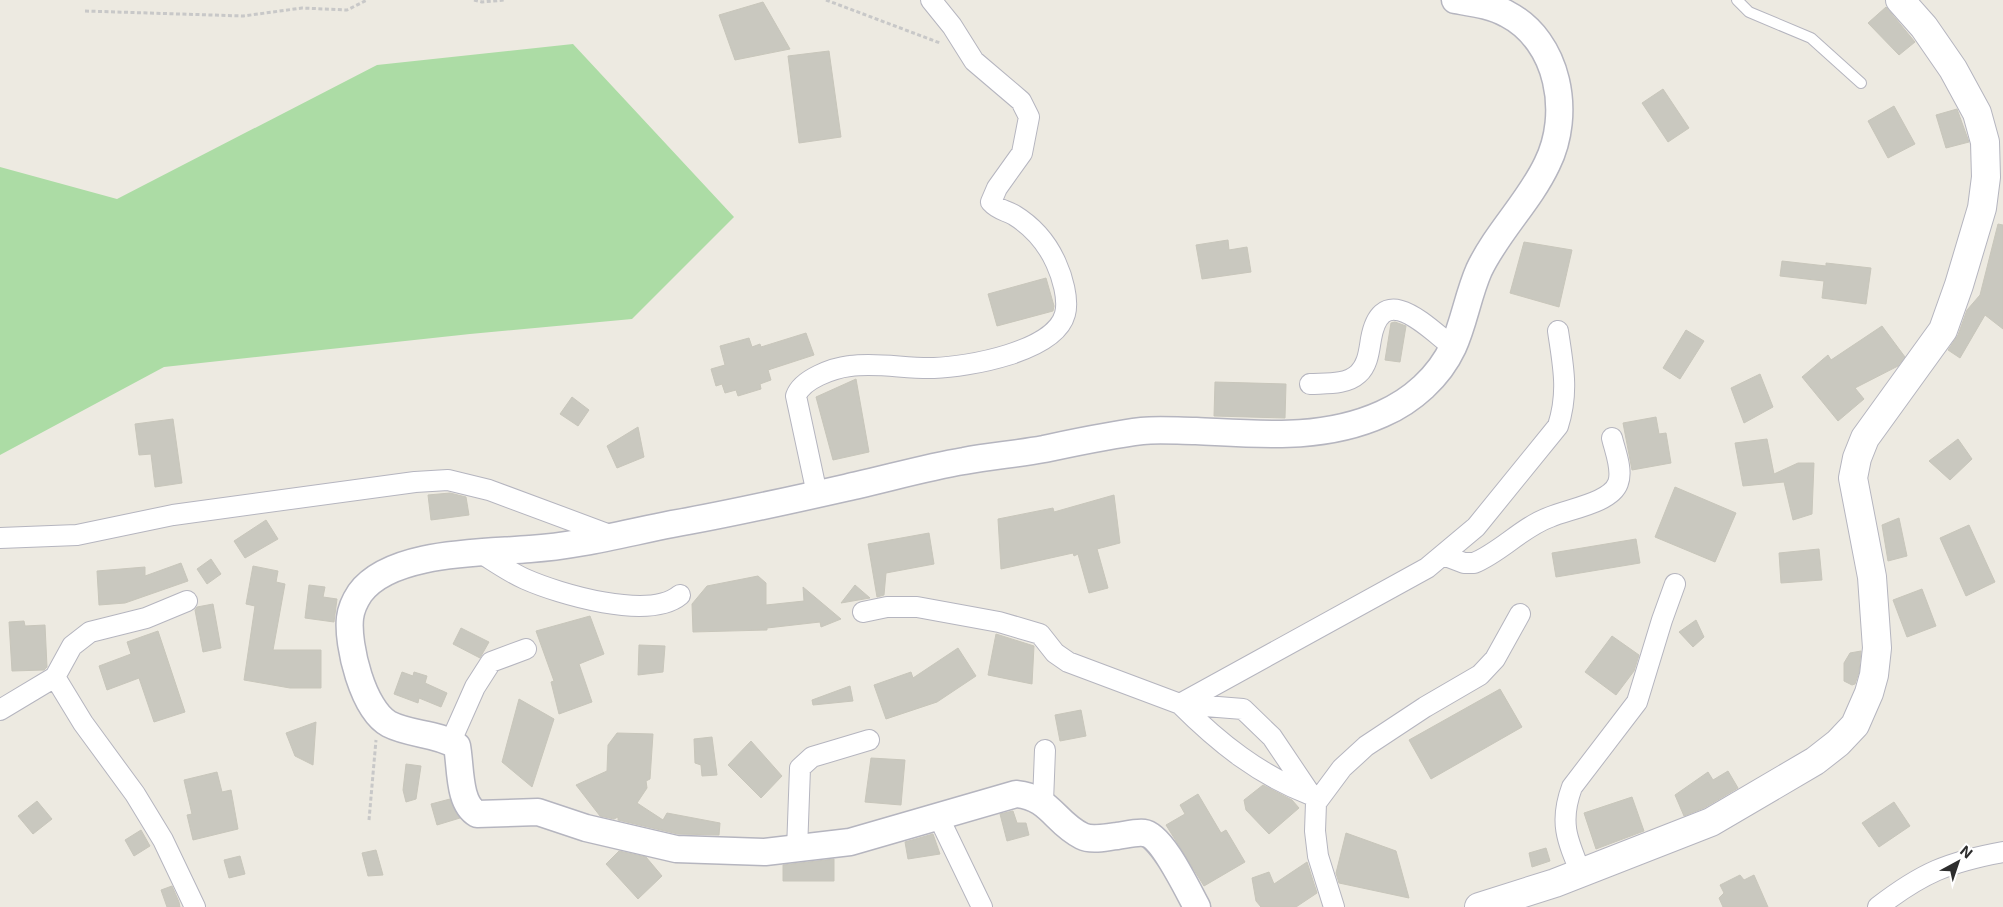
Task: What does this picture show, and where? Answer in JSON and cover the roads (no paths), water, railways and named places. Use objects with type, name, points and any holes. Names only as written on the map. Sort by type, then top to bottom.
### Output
[{"type":"main road","points":[[1479,907],[1581,873],[1711,822],[1815,761],[1855,725],[1862,711],[1874,675],[1877,648],[1872,577],[1854,478],[1856,458],[1865,438],[1942,330],[1960,285],[1982,208],[1986,177],[1985,142],[1977,113],[1924,27],[1900,0]]},
{"type":"street","points":[[817,494],[796,396],[799,388],[806,381],[849,366],[896,365],[932,368],[993,361],[1045,338],[1058,328],[1065,314],[1066,298],[1056,263],[1041,238],[1032,228],[1012,214],[996,208],[991,202],[997,188],[1022,153],[1029,117],[1021,101],[974,61],[952,26],[931,0]]},
{"type":"street","points":[[1197,907],[1162,847],[1151,836],[1143,833],[1095,839],[1083,837],[1059,819],[1043,802],[1031,795],[1016,794],[939,818],[850,842],[797,850],[764,852],[676,849],[586,828],[538,812],[478,814],[469,809],[465,800],[457,746],[451,742],[391,725],[377,716],[359,677],[353,651],[350,618],[356,598],[370,582],[386,571],[426,559],[479,552],[538,549],[752,509],[962,461],[1149,430],[1307,434],[1349,426],[1384,414],[1413,397],[1436,373],[1452,347],[1480,269],[1497,240],[1528,199],[1550,161],[1560,122],[1558,91],[1552,66],[1534,35],[1508,14],[1483,5],[1455,0]]},
{"type":"street","points":[[1310,384],[1340,382],[1351,379],[1360,373],[1366,364],[1376,321],[1384,313],[1396,309],[1408,311],[1452,347]]},
{"type":"street","points":[[1180,704],[1404,581],[1443,555],[1476,527],[1558,426],[1564,406],[1565,381],[1558,331]]},
{"type":"street","points":[[1443,555],[1464,563],[1474,564],[1539,522],[1599,500],[1610,494],[1618,484],[1619,472],[1612,438]]},
{"type":"street","points":[[0,538],[77,535],[172,515],[415,482],[448,480],[489,490],[610,536]]},
{"type":"street","points":[[479,552],[525,579],[608,604],[648,606],[676,599],[680,595]]},
{"type":"street","points":[[1581,873],[1567,839],[1564,820],[1567,801],[1572,787],[1636,702],[1662,620],[1676,584]]},
{"type":"street","points":[[0,710],[55,678],[72,646],[90,632],[146,618],[187,601]]},
{"type":"street","points":[[863,612],[887,607],[917,607],[999,622],[1040,634],[1055,653],[1068,662],[1180,704],[1243,709],[1272,737],[1313,799],[1318,856],[1334,907]]},
{"type":"street","points":[[1313,799],[1366,746],[1425,707],[1480,675],[1495,659],[1520,614]]},
{"type":"street","points":[[451,742],[475,688],[491,662],[526,649]]},
{"type":"street","points":[[55,678],[83,723],[135,794],[163,840],[195,907]]},
{"type":"street","points":[[1180,704],[1212,736],[1244,760],[1313,799]]},
{"type":"street","points":[[797,850],[800,768],[812,758],[869,740]]},
{"type":"street","points":[[1043,802],[1045,750]]},
{"type":"street","points":[[939,818],[982,907]]},
{"type":"street","points":[[1878,907],[1905,886],[1927,873],[1971,858],[2003,852]]},
{"type":"lane","points":[[1737,0],[1749,12],[1811,38],[1861,83]]}]
